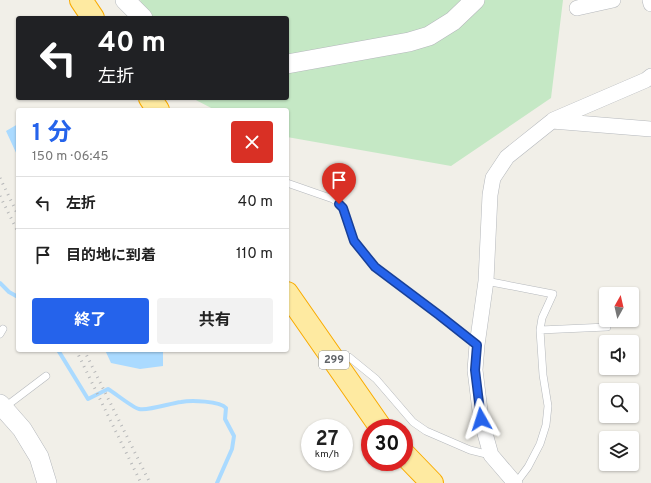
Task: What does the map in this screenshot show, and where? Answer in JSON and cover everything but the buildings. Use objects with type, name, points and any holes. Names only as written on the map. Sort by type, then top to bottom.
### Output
[{"type":"highway","points":[[80,0],[92,16]]},
{"type":"highway","name":"299","points":[[289,296],[375,419]]},
{"type":"highway","points":[[413,463],[432,483]]},
{"type":"street","points":[[125,0],[141,16]]},
{"type":"street","points":[[289,64],[409,42],[429,36],[453,21],[475,0]]},
{"type":"street","points":[[577,8],[613,0]]},
{"type":"street","points":[[650,0],[651,4]]},
{"type":"street","points":[[516,483],[491,455],[481,419],[475,370],[486,281],[490,195],[493,178],[507,157],[552,121],[646,80],[651,76]]},
{"type":"street","points":[[552,121],[651,129]]},
{"type":"street","points":[[2,406],[22,429],[39,457],[47,483]]},
{"type":"lane","points":[[289,185],[333,199],[339,204],[343,208],[354,241],[375,267],[477,345]]},
{"type":"lane","points":[[486,281],[553,294],[542,318],[540,330],[543,374],[548,406],[546,425],[540,444],[531,462],[516,483]]},
{"type":"lane","points":[[540,330],[607,328]]},
{"type":"lane","points":[[338,365],[349,357],[376,379],[413,422],[426,431],[470,450],[491,455]]},
{"type":"lane","points":[[2,406],[46,376]]},
{"type":"green space","points":[[140,0],[563,0],[551,98],[451,166],[289,137],[289,108],[211,108],[196,100],[289,100],[289,16],[147,16]]},
{"type":"water","points":[[16,125],[16,153],[6,131]]},
{"type":"water","points":[[106,352],[163,352],[163,366],[140,369],[111,363]]},
{"type":"waterway","points":[[0,283],[9,292],[16,296]]},
{"type":"waterway","points":[[59,352],[88,399],[108,389],[139,409],[148,409],[186,401],[212,402],[226,408],[225,419],[234,436],[232,449],[217,483]]},
{"type":"railway","points":[[0,178],[16,211]]},
{"type":"railway","points":[[0,196],[16,228]]},
{"type":"railway","points":[[77,352],[141,483]]},
{"type":"railway","points":[[85,352],[150,483]]},
{"type":"route","points":[[339,204],[343,208],[354,241],[375,267],[477,345],[475,370],[481,419]]}]
